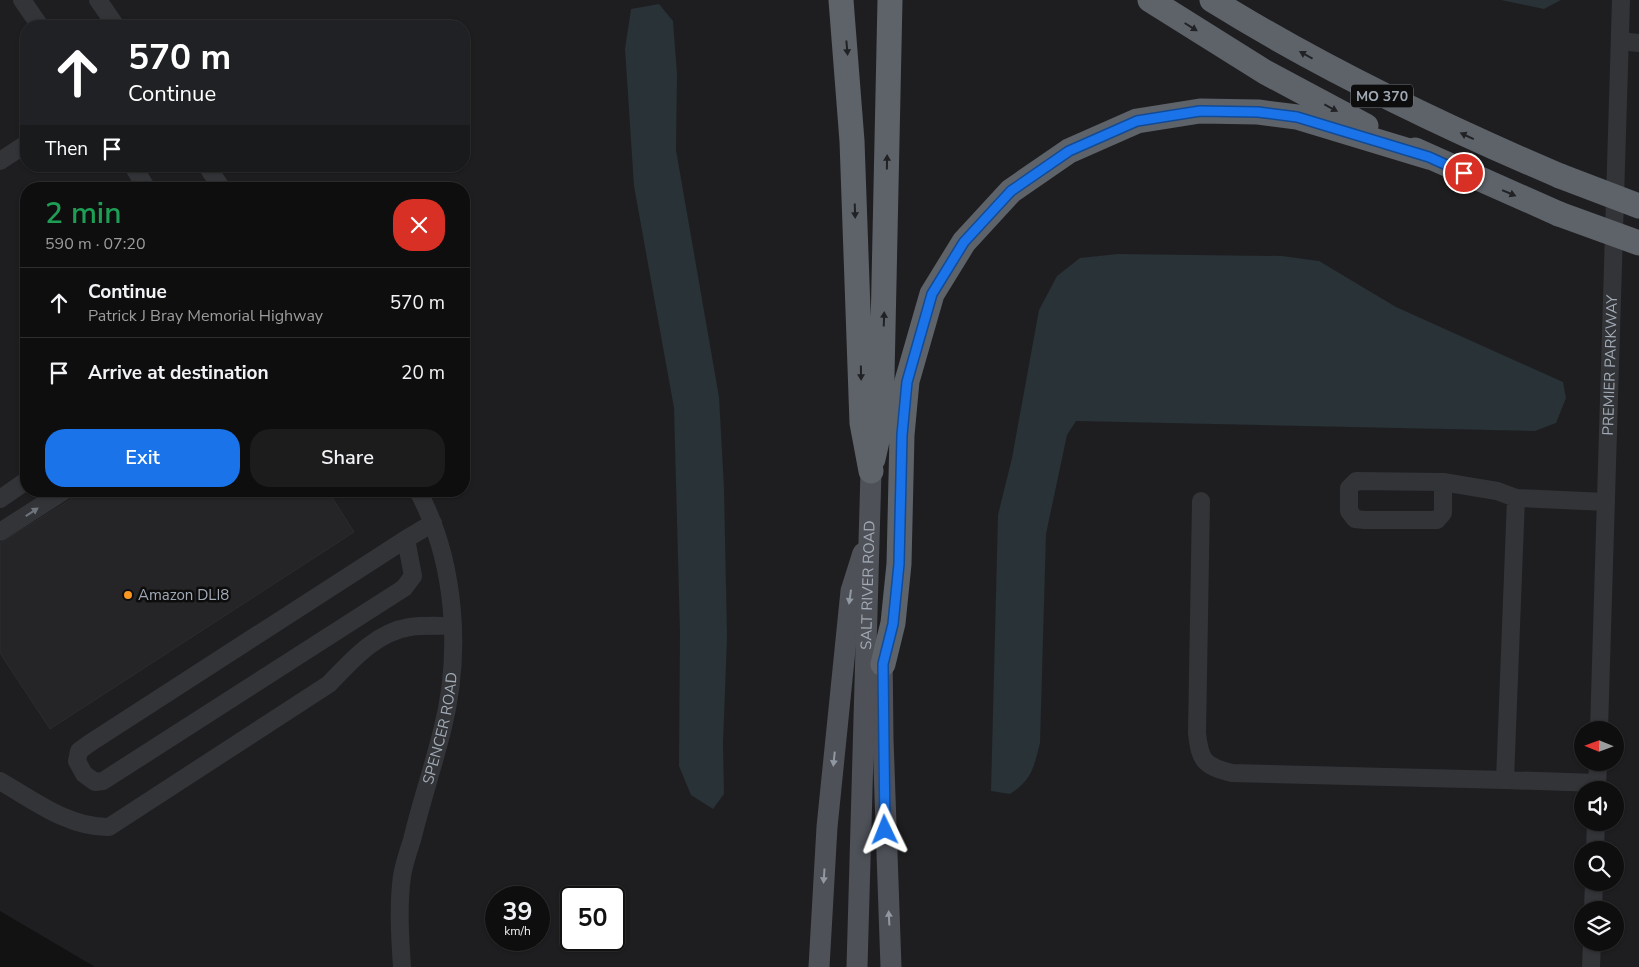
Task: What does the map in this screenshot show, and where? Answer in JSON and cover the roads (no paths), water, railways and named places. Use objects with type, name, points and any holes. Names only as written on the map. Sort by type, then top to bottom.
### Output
[{"type":"highway","points":[[841,0],[852,141],[862,423],[871,471]]},
{"type":"highway","points":[[871,471],[881,423],[890,0]]},
{"type":"highway","name":"MO 370","points":[[1150,0],[1265,72],[1362,124],[1429,157],[1559,214],[1639,243]]},
{"type":"highway","name":"MO 370","points":[[1212,0],[1275,38],[1391,100],[1560,176],[1639,206]]},
{"type":"highway","points":[[883,664],[893,624],[899,564],[902,435],[907,382],[932,294],[964,242],[1011,191],[1069,151],[1137,121],[1200,111],[1258,112],[1297,117],[1429,157]]},
{"type":"main road","name":"SALT RIVER ROAD","points":[[857,967],[871,471]]},
{"type":"main road","points":[[870,534],[881,603],[883,739],[891,967]]},
{"type":"main road","points":[[819,967],[827,827],[851,591],[870,534]]},
{"type":"street","points":[[22,0],[36,20]]},
{"type":"street","points":[[98,0],[112,20]]},
{"type":"street","name":"PREMIER PARKWAY","points":[[1599,721],[1621,0]]},
{"type":"street","points":[[1620,40],[1639,43]]},
{"type":"street","points":[[0,161],[20,148]]},
{"type":"street","points":[[1443,482],[1443,513],[1438,520],[1355,519],[1349,511],[1349,488],[1356,481],[1443,482],[1497,491],[1516,498],[1606,502]]},
{"type":"street","points":[[0,500],[20,485]]},
{"type":"street","points":[[0,532],[55,497]]},
{"type":"street","name":"SPENCER ROAD","points":[[402,967],[399,931],[402,876],[442,730],[452,675],[452,626],[445,566],[432,523],[421,497]]},
{"type":"street","points":[[1504,780],[1516,498]]},
{"type":"street","points":[[1201,501],[1197,733],[1200,753],[1207,764],[1232,773],[1504,780],[1574,785]]},
{"type":"street","points":[[406,539],[414,576],[404,588],[103,780],[95,782],[84,774],[76,761],[79,751],[90,743],[406,539],[432,523]]},
{"type":"street","points":[[0,780],[57,814],[91,828],[109,827],[329,684],[355,657],[389,633],[409,627],[452,626]]},
{"type":"street","points":[[1591,967],[1592,951]]},
{"type":"place","name":"Amazon DLI8","points":[[128,595]]}]
